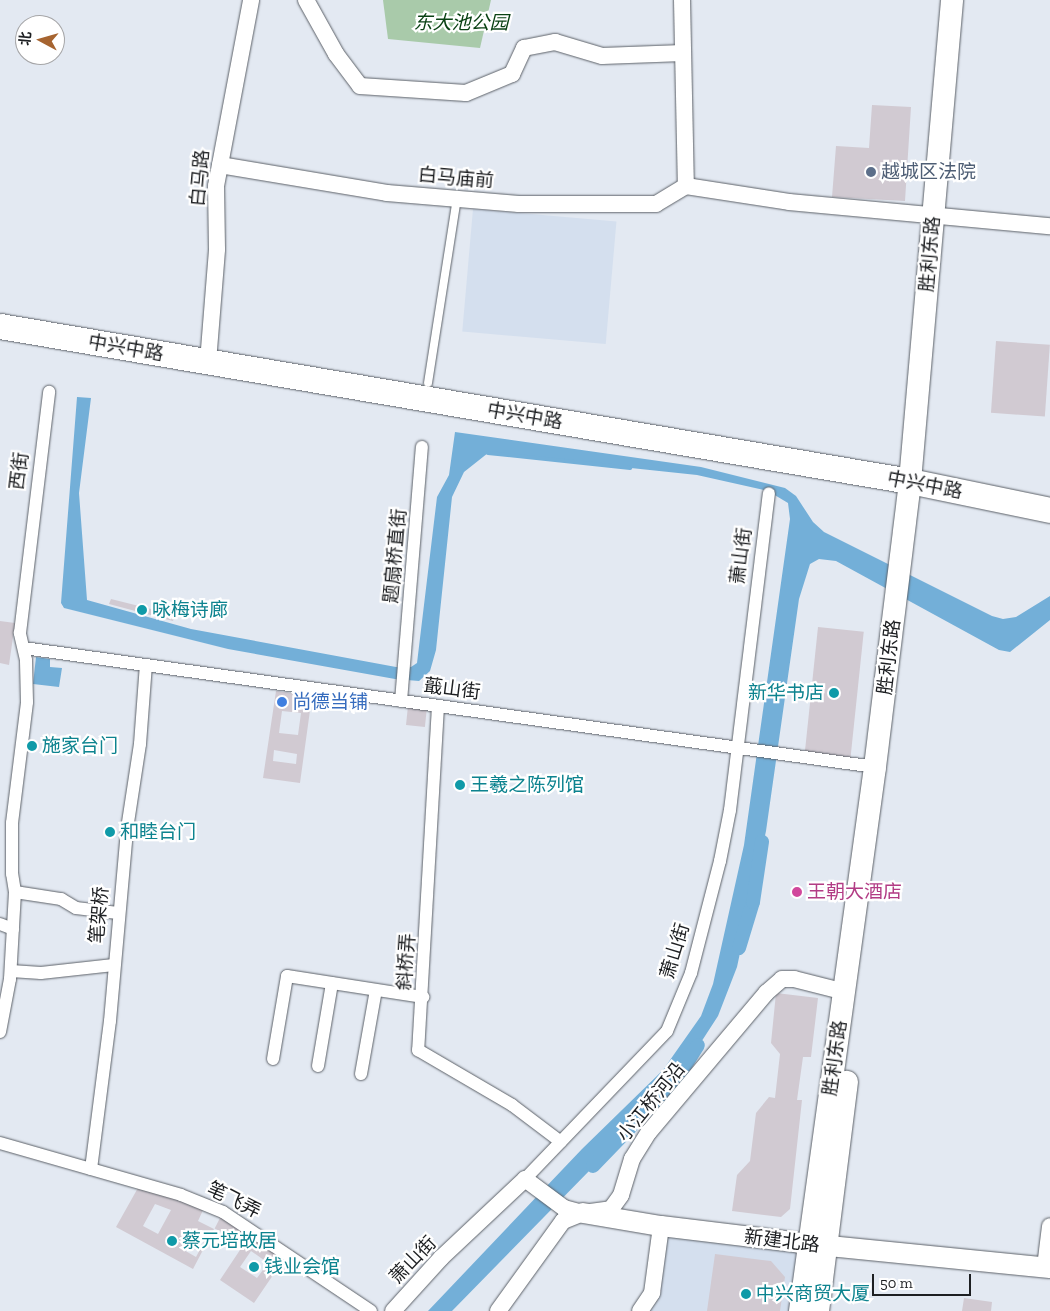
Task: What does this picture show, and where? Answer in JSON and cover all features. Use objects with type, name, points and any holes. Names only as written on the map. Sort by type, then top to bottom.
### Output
[{"type":"main road","name":"胜利东路","points":[[940,215],[952,0]]},
{"type":"main road","name":"胜利东路","points":[[800,1311],[818,1245],[902,607],[918,474],[940,215],[963,0]]},
{"type":"main road","name":"中兴中路","points":[[0,308],[209,354],[918,474],[1050,493]]},
{"type":"main road","name":"中兴中路","points":[[0,326],[428,383],[918,474],[1050,510]]},
{"type":"main road","name":"胜利东路","points":[[818,1311],[818,1245],[845,992],[875,767],[902,607]]},
{"type":"street","name":"白马路","points":[[209,354],[220,165],[251,0]]},
{"type":"street","points":[[306,0],[336,54],[360,86],[466,93],[512,74],[524,48],[555,42],[602,56],[683,53]]},
{"type":"street","points":[[682,0],[686,186],[789,202],[1050,226]]},
{"type":"street","name":"白马庙前","points":[[220,165],[387,193],[520,204],[656,204],[686,186]]},
{"type":"street","name":"西街","points":[[0,1032],[11,971],[15,892],[12,823],[27,702],[24,648],[20,633],[21,616],[49,392]]},
{"type":"street","name":"题扇桥直街","points":[[401,701],[422,447]]},
{"type":"street","name":"萧山街","points":[[393,1311],[441,1258],[528,1182],[561,1142],[667,1031],[691,973],[711,898],[743,746],[769,493]]},
{"type":"street","name":"蕺山街","points":[[24,648],[401,701],[743,746],[875,767]]},
{"type":"street","name":"笔架桥","points":[[91,1169],[110,1021],[118,913],[140,744],[146,665]]},
{"type":"street","name":"斜桥弄","points":[[438,706],[423,997],[418,1050],[512,1105],[561,1142]]},
{"type":"street","points":[[15,892],[61,899],[76,908],[118,913]]},
{"type":"street","points":[[0,924],[13,929]]},
{"type":"street","points":[[11,971],[41,973],[114,965]]},
{"type":"street","points":[[273,1059],[287,976],[423,997]]},
{"type":"street","name":"小江桥河沿","points":[[498,1311],[573,1210],[611,1209],[621,1195],[632,1158],[649,1132],[766,993],[782,979],[794,979],[845,992]]},
{"type":"street","points":[[318,1066],[332,983]]},
{"type":"street","points":[[361,1074],[376,990]]},
{"type":"street","name":"笔飞弄","points":[[0,1143],[181,1195],[223,1212],[371,1311]]},
{"type":"street","name":"新建北路","points":[[528,1182],[573,1210],[661,1226],[818,1245],[1047,1267]]},
{"type":"street","points":[[640,1311],[652,1293],[661,1226]]},
{"type":"street","points":[[1047,1267],[1050,1226]]},
{"type":"lane","points":[[428,383],[457,198]]},
{"type":"shaded area","points":[[473,209],[616,222],[606,344],[462,332]]},
{"type":"shaded area","points":[[666,1233],[802,1252],[794,1311],[650,1311]]},
{"type":"green space","name":"东大池公园","points":[[383,0],[491,0],[480,48],[388,39]]},
{"type":"water","points":[[77,397],[91,398],[79,493],[87,600],[191,629],[396,667],[411,667],[417,663],[437,497],[449,475],[455,432],[701,467],[785,488],[796,496],[813,522],[824,532],[992,616],[1003,619],[1016,617],[1050,596],[1050,620],[1010,652],[999,650],[836,561],[819,559],[810,564],[799,599],[766,831],[737,967],[718,1016],[694,1053],[591,1169],[452,1311],[428,1311],[582,1149],[663,1070],[701,1016],[713,984],[744,845],[790,519],[788,503],[768,491],[697,475],[488,453],[464,472],[452,497],[436,650],[430,671],[419,681],[395,679],[228,649],[64,608],[61,603]]},
{"type":"water","points":[[36,657],[50,659],[50,667],[62,668],[59,687],[33,684]]},
{"type":"building","name":"越城区法院","points":[[872,105],[911,107],[905,201],[832,197],[836,146],[869,148]]},
{"type":"building","points":[[996,341],[1050,345],[1045,417],[991,413]]},
{"type":"building","name":"咏梅诗廊","points":[[111,599],[175,615],[173,621],[109,604]]},
{"type":"building","points":[[0,621],[15,623],[9,665],[0,663]]},
{"type":"building","name":"新华书店","points":[[818,627],[864,632],[850,760],[805,755]]},
{"type":"building","points":[[276,691],[312,696],[300,783],[263,778]],"holes":[[[282,711],[301,713],[298,735],[279,733]],[[274,750],[297,754],[296,764],[273,761]]]},
{"type":"building","points":[[408,706],[427,708],[425,727],[406,725]]},
{"type":"building","points":[[776,993],[818,998],[811,1057],[803,1057],[797,1100],[802,1100],[790,1209],[781,1217],[732,1211],[737,1175],[750,1161],[756,1113],[769,1097],[775,1098],[780,1054],[771,1043]]},
{"type":"building","points":[[139,1186],[204,1208],[198,1221],[214,1229],[193,1269],[116,1227]],"holes":[[[155,1204],[171,1210],[158,1234],[143,1226]],[[192,1230],[206,1238],[196,1257],[182,1249]]]},
{"type":"building","points":[[221,1216],[243,1227],[237,1240],[215,1228]]},
{"type":"building","points":[[252,1232],[286,1256],[254,1303],[220,1280]],"holes":[[[251,1251],[268,1263],[257,1278],[240,1267]]]},
{"type":"building","name":"中兴商贸大厦","points":[[715,1254],[771,1261],[785,1277],[780,1311],[707,1311]]},
{"type":"building","points":[[964,1298],[992,1302],[991,1311],[962,1311]]},
{"type":"waterway","points":[[488,453],[630,468]]},
{"type":"waterway","points":[[739,948],[753,902],[762,842]]},
{"type":"waterway","points":[[593,1166],[676,1080],[698,1045]]},
{"type":"place","name":"越城区法院","points":[[871,172]]},
{"type":"place","name":"咏梅诗廊","points":[[142,610]]},
{"type":"place","name":"新华书店","points":[[834,693]]},
{"type":"place","name":"尚德当铺","points":[[282,702]]},
{"type":"place","name":"施家台门","points":[[32,746]]},
{"type":"place","name":"王羲之陈列馆","points":[[460,785]]},
{"type":"place","name":"和睦台门","points":[[110,832]]},
{"type":"place","name":"王朝大酒店","points":[[797,892]]},
{"type":"place","name":"蔡元培故居","points":[[172,1241]]},
{"type":"place","name":"钱业会馆","points":[[254,1267]]},
{"type":"place","name":"中兴商贸大厦","points":[[746,1294]]}]
